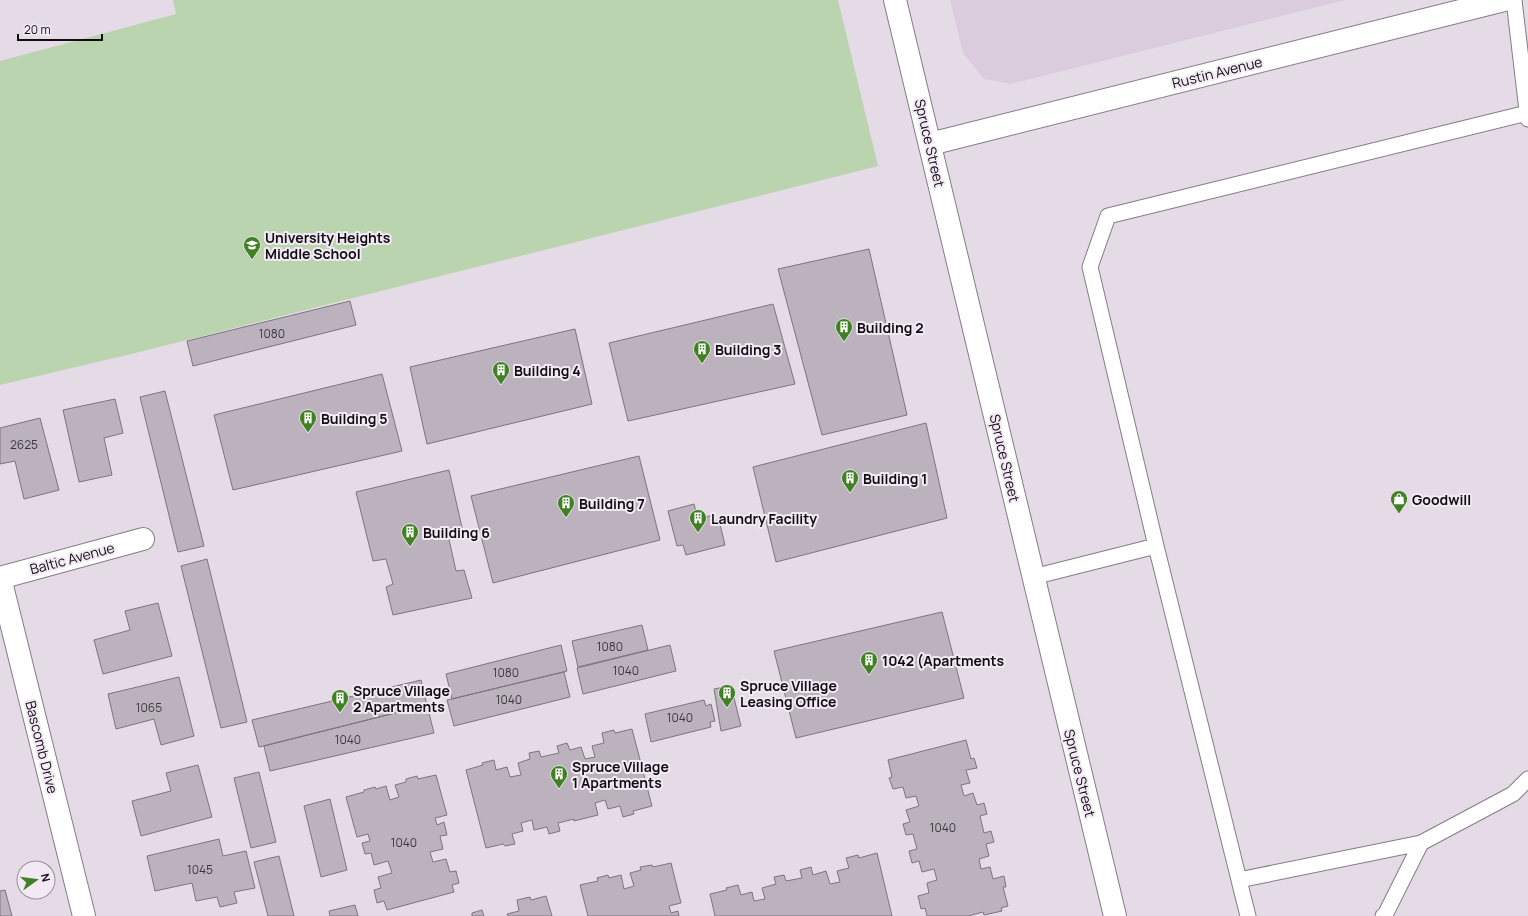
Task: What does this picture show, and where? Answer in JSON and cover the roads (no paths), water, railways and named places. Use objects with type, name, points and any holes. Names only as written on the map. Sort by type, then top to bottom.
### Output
[{"type":"street","name":"Spruce Street","points":[[895,0],[1115,916]]},
{"type":"street","name":"Rustin Avenue","points":[[930,144],[1493,1]]},
{"type":"street","name":"Baltic Avenue","points":[[0,578],[143,539]]},
{"type":"street","name":"Bascomb Drive","points":[[0,578],[84,916]]},
{"type":"lane","points":[[1248,916],[1156,546],[1090,266],[1108,216],[1527,116],[1520,42],[1514,0]]},
{"type":"lane","points":[[1033,577],[1156,546]]},
{"type":"lane","points":[[1238,880],[1421,843],[1513,794],[1528,779]]},
{"type":"lane","points":[[1383,916],[1421,843]]},
{"type":"place","name":"University Heights Middle School","points":[[252,260]]},
{"type":"place","name":"Building 2","points":[[844,342]]},
{"type":"place","name":"Building 3","points":[[702,364]]},
{"type":"place","name":"Building 4","points":[[501,385]]},
{"type":"place","name":"Building 5","points":[[308,433]]},
{"type":"place","name":"Building 1","points":[[850,493]]},
{"type":"place","name":"Goodwill","points":[[1399,514]]},
{"type":"place","name":"Building 7","points":[[566,518]]},
{"type":"place","name":"Laundry Facility","points":[[698,533]]},
{"type":"place","name":"Building 6","points":[[410,547]]},
{"type":"place","name":"1042 (Apartments","points":[[869,675]]},
{"type":"place","name":"Spruce Village Leasing Office","points":[[727,708]]},
{"type":"place","name":"Spruce Village 2 Apartments","points":[[340,713]]},
{"type":"place","name":"Spruce Village 1 Apartments","points":[[559,789]]}]
